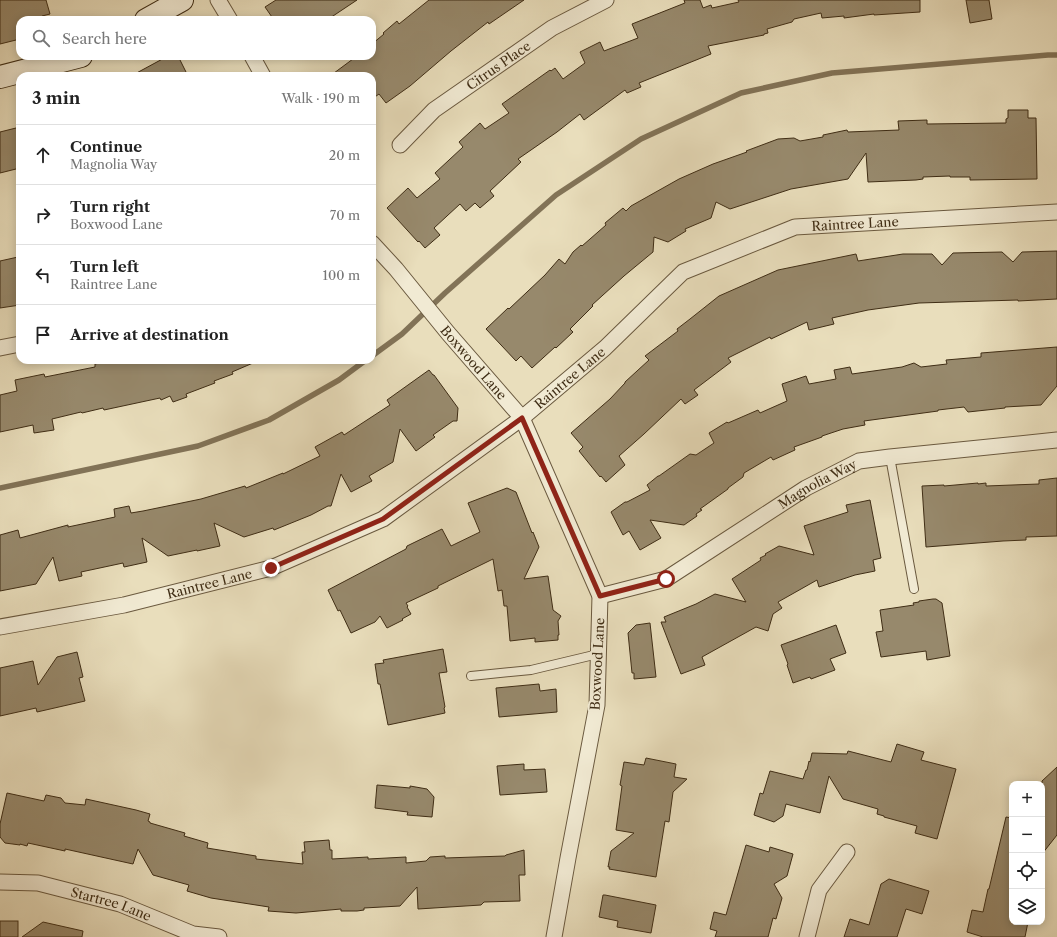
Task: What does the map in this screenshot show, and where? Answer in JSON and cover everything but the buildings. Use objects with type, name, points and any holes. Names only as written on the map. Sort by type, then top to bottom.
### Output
[{"type":"street","points":[[153,16],[182,0]]},
{"type":"street","points":[[218,0],[228,16]]},
{"type":"street","name":"Citrus Place","points":[[400,145],[434,110],[552,28],[606,0]]},
{"type":"street","points":[[19,72],[66,60]]},
{"type":"street","points":[[254,60],[261,72]]},
{"type":"street","points":[[0,77],[16,73]]},
{"type":"street","name":"Raintree Lane","points":[[0,627],[124,605],[271,568],[383,519],[522,418],[605,348],[683,272],[795,226],[1057,212]]},
{"type":"street","name":"Boxwood Lane","points":[[376,247],[522,418],[600,596],[597,706],[554,937]]},
{"type":"street","points":[[0,348],[16,345]]},
{"type":"street","name":"Magnolia Way","points":[[600,596],[666,579],[806,488],[859,461],[1057,440]]},
{"type":"street","points":[[807,937],[819,890],[847,852]]},
{"type":"street","name":"Startree Lane","points":[[0,882],[38,883],[120,904],[193,934],[219,937]]},
{"type":"lane","points":[[890,457],[914,589]]},
{"type":"lane","points":[[471,676],[530,670],[598,654]]},
{"type":"waterway","points":[[376,353],[402,334],[445,293],[556,195],[641,139],[741,93],[832,73],[1057,55]]},
{"type":"waterway","points":[[0,488],[198,446],[269,420],[339,380],[361,364]]},
{"type":"route","points":[[271,568],[383,519],[522,418],[600,596],[666,579]]}]
